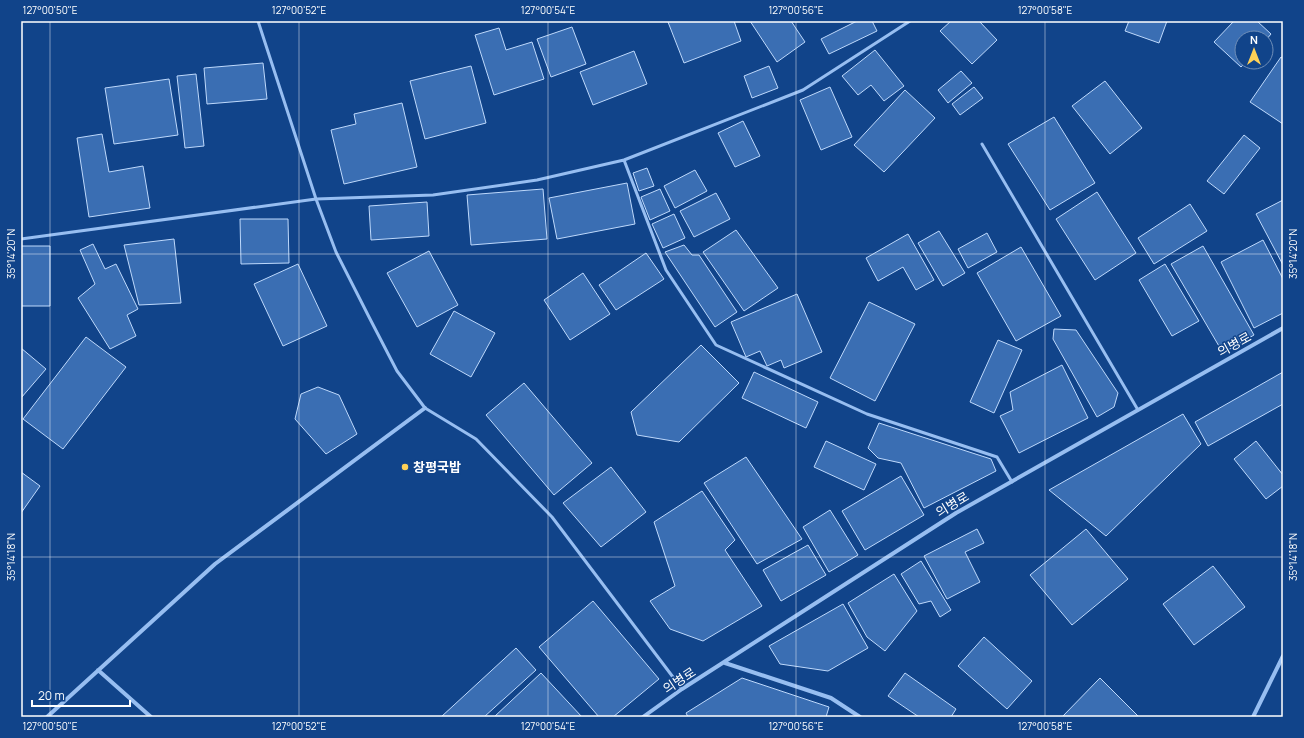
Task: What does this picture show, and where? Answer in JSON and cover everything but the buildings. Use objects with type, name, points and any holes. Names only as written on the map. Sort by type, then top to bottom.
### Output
[{"type":"street","name":"의병로","points":[[643,717],[682,689],[725,663],[956,513],[1283,328]]},
{"type":"street","points":[[47,717],[215,564],[425,408]]},
{"type":"street","points":[[1253,717],[1283,656]]},
{"type":"street","points":[[725,663],[831,698],[860,717]]},
{"type":"street","points":[[98,670],[151,717]]},
{"type":"lane","points":[[258,21],[316,199],[336,252],[397,371],[425,408],[476,439],[552,517],[682,689]]},
{"type":"lane","points":[[21,239],[316,199],[433,195],[537,180],[624,160],[803,90],[910,21]]},
{"type":"lane","points":[[982,144],[1138,410]]},
{"type":"lane","points":[[624,160],[666,270],[716,345],[867,414],[997,457],[1012,482]]},
{"type":"place","name":"창평국밥","points":[[405,467]]}]
